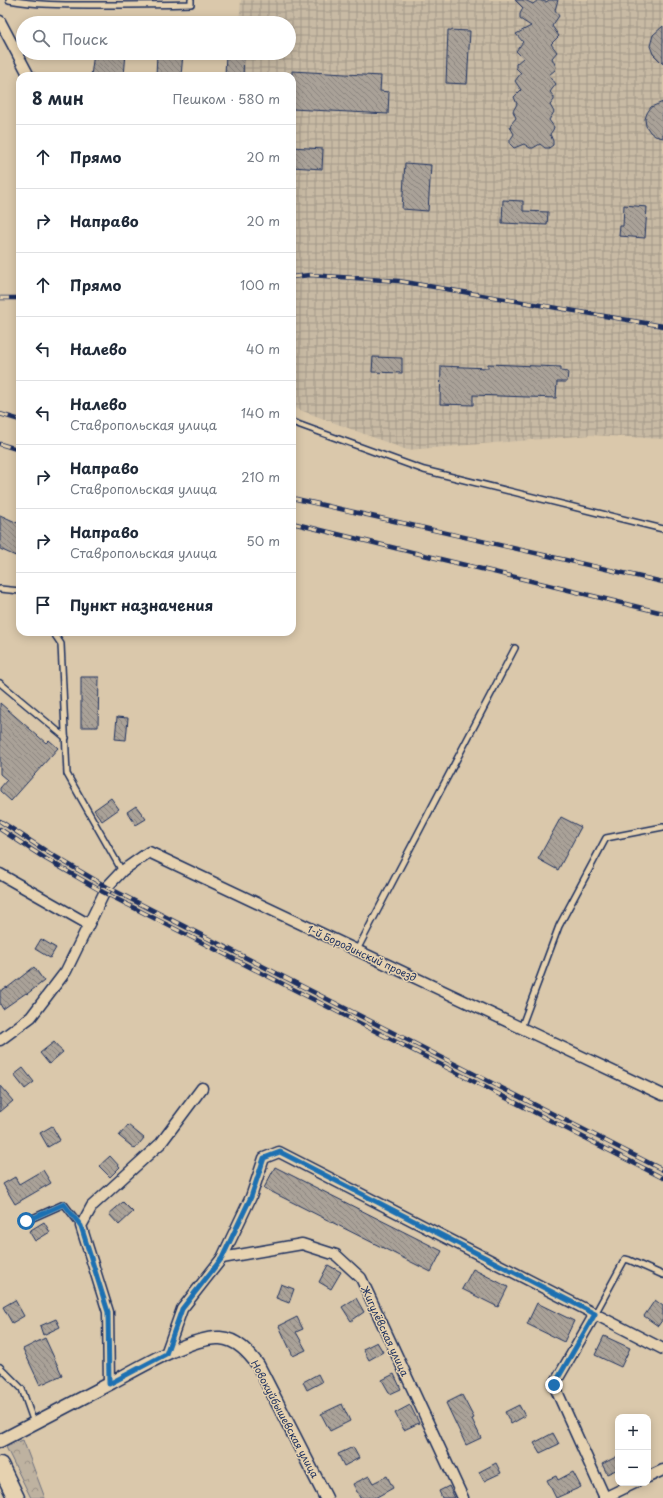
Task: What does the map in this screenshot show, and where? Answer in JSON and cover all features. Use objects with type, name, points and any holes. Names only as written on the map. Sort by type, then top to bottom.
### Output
[{"type":"main road","points":[[0,1465],[16,1498]]},
{"type":"street","points":[[0,21],[16,51]]},
{"type":"street","points":[[21,60],[27,72]]},
{"type":"street","name":"1-й Бородинский проезд","points":[[0,1040],[31,1017],[66,971],[103,892],[122,871],[149,852],[663,1095]]},
{"type":"street","points":[[0,874],[88,924]]},
{"type":"street","points":[[109,1384],[108,1312],[81,1226],[92,1206],[161,1143],[202,1088]]},
{"type":"street","points":[[166,1354],[182,1309],[222,1258],[251,1197],[264,1158],[280,1152],[663,1349]]},
{"type":"street","name":"Жигулёвская улица","points":[[222,1258],[302,1244],[336,1255],[361,1278],[463,1498]]},
{"type":"street","points":[[595,1314],[554,1385],[604,1498],[629,1486]]},
{"type":"street","name":"Новокуйбышевская улица","points":[[0,1441],[166,1354],[201,1339],[221,1338],[236,1343],[248,1352],[258,1365],[326,1498]]},
{"type":"street","points":[[651,1476],[663,1470]]},
{"type":"lane","points":[[9,0],[26,3],[57,5],[140,6],[191,4],[191,0]]},
{"type":"lane","points":[[296,423],[424,470],[663,529]]},
{"type":"lane","points":[[0,589],[16,591]]},
{"type":"lane","points":[[56,636],[61,644],[67,774],[122,871]]},
{"type":"lane","points":[[357,950],[515,648]]},
{"type":"lane","points":[[0,683],[66,738]]},
{"type":"lane","points":[[521,1028],[559,926],[606,838],[663,827]]},
{"type":"lane","points":[[26,1221],[64,1204],[81,1226]]},
{"type":"lane","points":[[595,1314],[625,1259],[663,1275]]},
{"type":"lane","points":[[0,1367],[22,1389],[34,1423]]},
{"type":"shaded area","points":[[241,0],[663,0],[663,439],[591,435],[407,450],[296,408],[296,72],[235,72],[236,60],[296,60],[296,16],[240,16]]},
{"type":"green space","points":[[23,1440],[45,1498],[31,1498],[6,1447]]},
{"type":"building","points":[[515,0],[525,0],[533,4],[538,0],[546,2],[549,0],[558,0],[555,10],[559,16],[552,26],[559,36],[551,44],[557,52],[552,58],[556,67],[555,70],[549,75],[556,84],[550,92],[554,97],[554,100],[550,105],[554,112],[549,120],[554,127],[550,134],[553,145],[549,148],[545,148],[540,144],[530,148],[524,144],[514,148],[510,144],[510,140],[514,134],[510,127],[516,118],[513,111],[517,104],[514,97],[521,90],[515,81],[521,73],[516,68],[516,64],[523,58],[516,51],[523,42],[516,34],[531,26],[520,19],[520,14],[523,8]]},
{"type":"building","points":[[663,26],[663,64],[653,54],[650,46],[653,35]]},
{"type":"building","points":[[448,30],[470,31],[467,84],[446,83]]},
{"type":"building","points":[[93,60],[125,60],[124,72],[92,72]]},
{"type":"building","points":[[157,60],[182,60],[181,72],[156,72]]},
{"type":"building","points":[[226,60],[244,60],[243,72],[225,72]]},
{"type":"building","points":[[292,71],[381,76],[380,91],[389,92],[388,114],[296,109],[296,72]]},
{"type":"building","points":[[663,102],[663,138],[655,136],[650,132],[646,126],[645,119],[651,107]]},
{"type":"building","points":[[296,147],[323,149],[322,169],[296,167]]},
{"type":"building","points":[[405,163],[431,165],[428,211],[402,209]]},
{"type":"building","points":[[503,200],[523,201],[523,211],[548,212],[547,225],[502,223]]},
{"type":"building","points":[[624,205],[647,207],[645,238],[619,236],[620,226],[623,226]]},
{"type":"building","points":[[373,357],[402,358],[402,373],[372,372]]},
{"type":"building","points":[[488,364],[561,367],[561,371],[568,372],[567,382],[557,382],[556,398],[473,395],[473,405],[440,404],[441,366],[488,368]]},
{"type":"building","points":[[0,515],[16,522],[16,556],[0,549]]},
{"type":"building","points":[[81,677],[99,677],[98,727],[81,727]]},
{"type":"building","points":[[0,703],[46,743],[49,740],[58,748],[11,801],[0,791],[0,788],[7,780],[0,774]]},
{"type":"building","points":[[117,717],[128,718],[126,740],[115,739]]},
{"type":"building","points":[[111,798],[119,809],[102,821],[94,810]]},
{"type":"building","points":[[136,806],[146,819],[136,825],[127,812]]},
{"type":"building","points":[[561,817],[581,827],[558,870],[538,859]]},
{"type":"building","points":[[41,939],[56,948],[50,958],[35,949]]},
{"type":"building","points":[[34,967],[44,981],[3,1009],[0,1004],[0,991],[7,988]]},
{"type":"building","points":[[54,1042],[63,1052],[49,1064],[40,1053]]},
{"type":"building","points":[[23,1068],[34,1082],[25,1089],[14,1075]]},
{"type":"building","points":[[0,1086],[13,1101],[0,1112]]},
{"type":"building","points":[[128,1125],[144,1138],[135,1149],[119,1136]]},
{"type":"building","points":[[52,1126],[60,1140],[48,1147],[40,1133]]},
{"type":"building","points":[[110,1156],[120,1167],[110,1177],[99,1166]]},
{"type":"building","points":[[275,1167],[442,1251],[431,1272],[264,1188]]},
{"type":"building","points":[[43,1170],[51,1183],[15,1204],[3,1184],[15,1177],[19,1184]]},
{"type":"building","points":[[123,1202],[133,1212],[119,1225],[109,1214]]},
{"type":"building","points":[[44,1222],[50,1232],[35,1241],[29,1231]]},
{"type":"building","points":[[328,1265],[341,1272],[331,1289],[319,1282]]},
{"type":"building","points":[[473,1269],[508,1287],[498,1307],[462,1289]]},
{"type":"building","points":[[281,1284],[294,1289],[289,1303],[276,1298]]},
{"type":"building","points":[[356,1298],[364,1312],[351,1321],[342,1307]]},
{"type":"building","points":[[15,1300],[24,1316],[12,1323],[3,1307]]},
{"type":"building","points":[[655,1300],[663,1306],[663,1319],[658,1326],[644,1316]]},
{"type":"building","points":[[537,1303],[574,1321],[564,1342],[527,1324]]},
{"type":"building","points":[[297,1317],[303,1329],[296,1332],[306,1350],[293,1356],[279,1326]]},
{"type":"building","points":[[56,1319],[60,1327],[43,1335],[40,1326]]},
{"type":"building","points":[[604,1336],[630,1348],[621,1367],[595,1355]]},
{"type":"building","points":[[45,1338],[62,1375],[40,1385],[23,1349]]},
{"type":"building","points":[[377,1342],[383,1352],[369,1360],[363,1349]]},
{"type":"building","points":[[318,1374],[322,1382],[307,1390],[303,1382]]},
{"type":"building","points":[[394,1374],[401,1389],[390,1394],[382,1380]]},
{"type":"building","points":[[462,1395],[474,1418],[472,1419],[481,1438],[466,1445],[446,1403]]},
{"type":"building","points":[[342,1404],[350,1421],[330,1431],[321,1414]]},
{"type":"building","points":[[410,1405],[419,1423],[404,1430],[395,1413]]},
{"type":"building","points":[[519,1405],[525,1416],[511,1424],[505,1412]]},
{"type":"building","points":[[553,1433],[559,1444],[540,1453],[534,1443]]},
{"type":"building","points":[[353,1447],[359,1458],[344,1466],[338,1454]]},
{"type":"building","points":[[615,1458],[615,1470],[607,1474],[602,1464]]},
{"type":"building","points":[[496,1463],[501,1473],[484,1481],[479,1472]]},
{"type":"building","points":[[573,1472],[581,1487],[556,1498],[547,1480],[556,1476],[558,1480]]},
{"type":"building","points":[[369,1476],[373,1483],[387,1476],[393,1488],[375,1498],[360,1498],[353,1484]]},
{"type":"building","points":[[449,1486],[455,1498],[442,1498],[439,1491]]},
{"type":"railway","points":[[296,277],[310,275],[399,281],[663,326]]},
{"type":"railway","points":[[0,298],[16,298]]},
{"type":"railway","points":[[0,414],[16,419]]},
{"type":"railway","points":[[0,444],[16,449]]},
{"type":"railway","points":[[296,499],[663,582]]},
{"type":"railway","points":[[296,524],[663,613]]},
{"type":"railway","points":[[0,821],[49,853],[107,887],[663,1170]]},
{"type":"railway","points":[[0,829],[46,859],[103,892],[663,1178]]},
{"type":"route","points":[[26,1221],[64,1204],[81,1226],[108,1312],[109,1384],[166,1354],[182,1309],[222,1258],[251,1197],[264,1158],[280,1152],[595,1314],[554,1385]]}]
